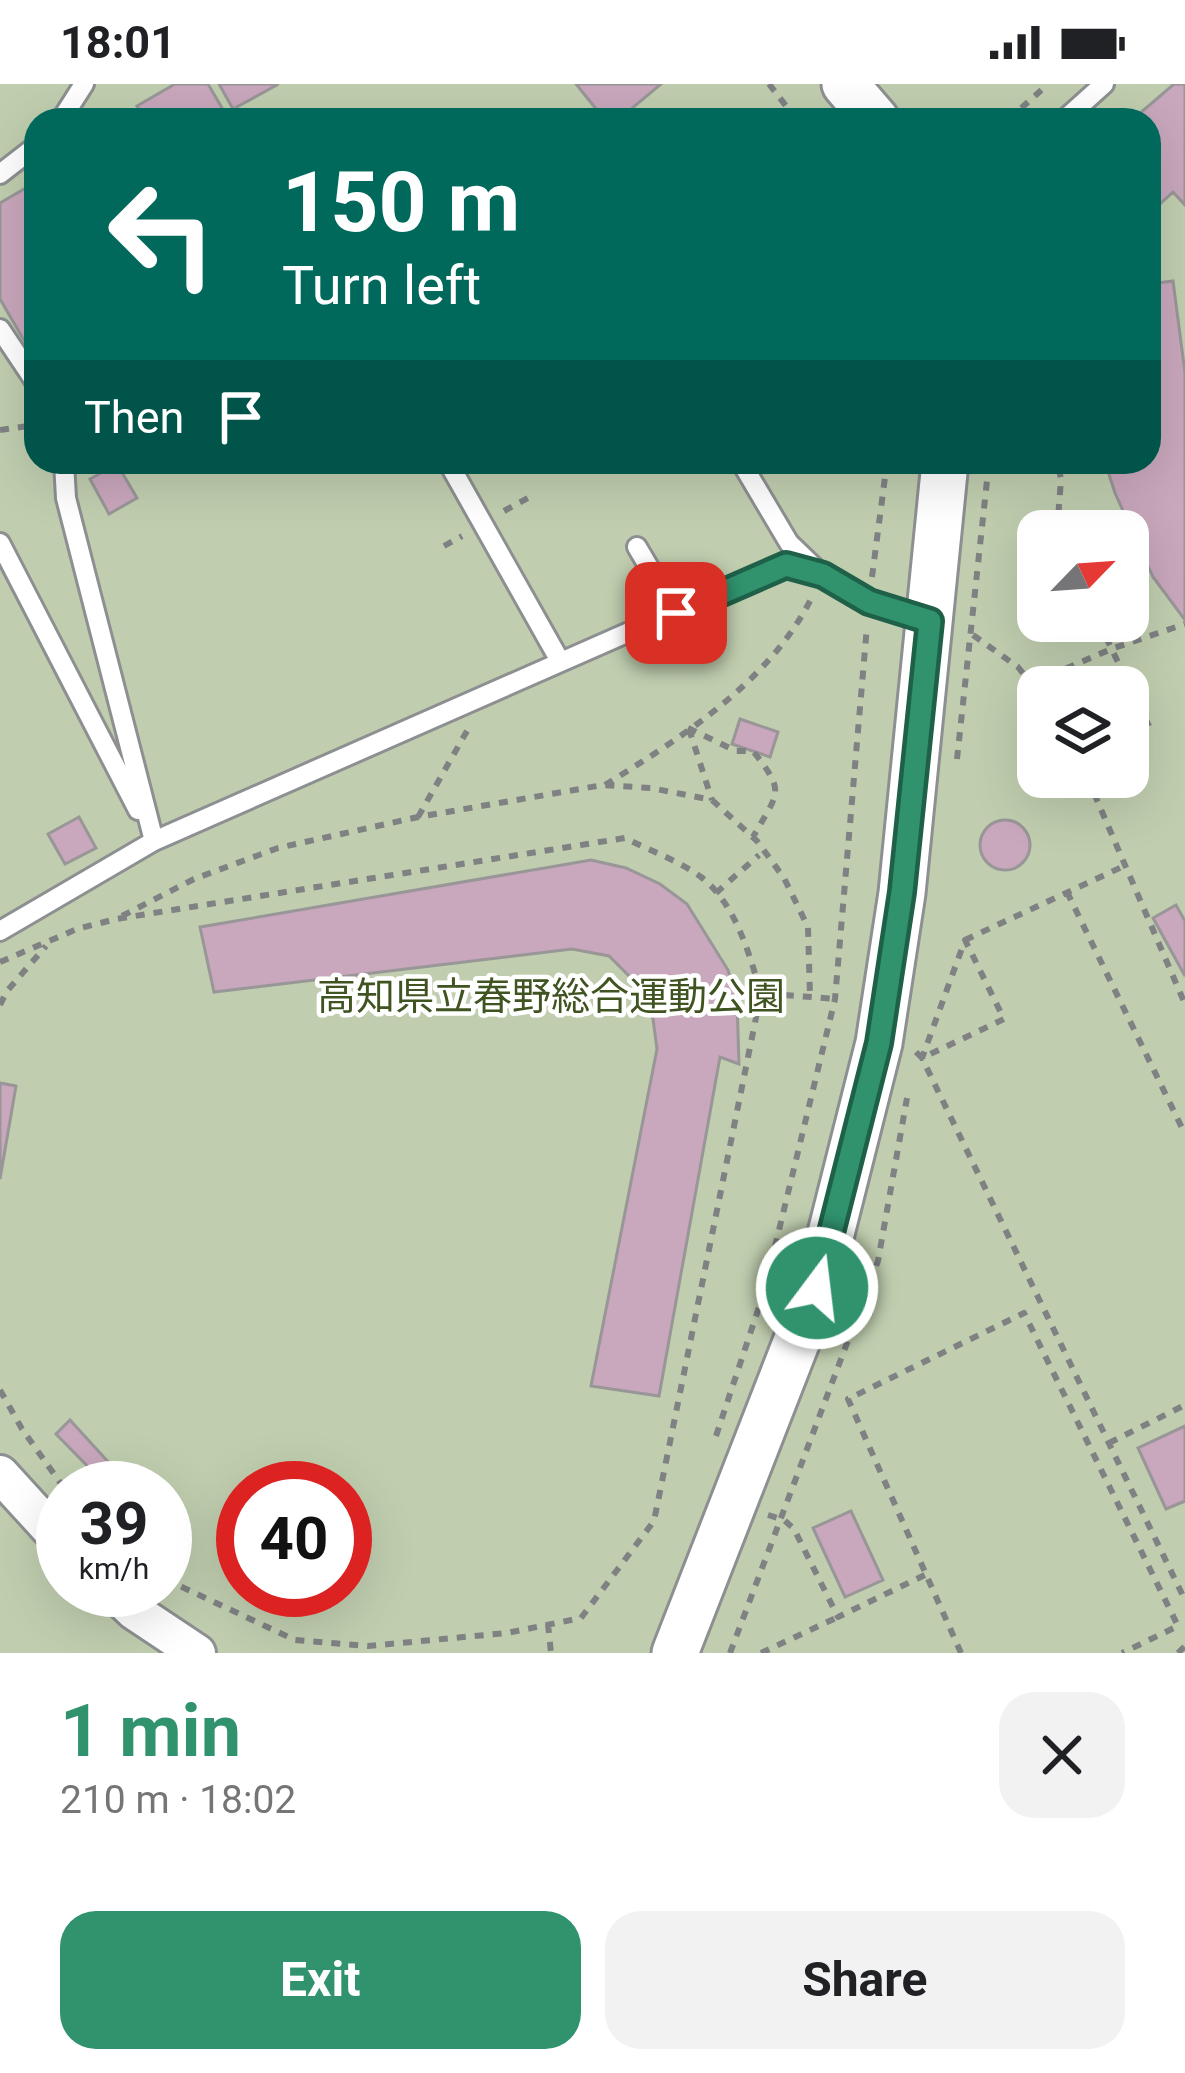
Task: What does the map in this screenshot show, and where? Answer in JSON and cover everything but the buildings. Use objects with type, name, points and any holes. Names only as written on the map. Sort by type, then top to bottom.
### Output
[{"type":"street","points":[[845,84],[866,108]]},
{"type":"street","points":[[675,1653],[817,1288],[879,1043],[902,892],[944,474]]},
{"type":"street","points":[[0,1474],[36,1513]]},
{"type":"street","points":[[143,1617],[197,1653]]},
{"type":"lane","points":[[1077,108],[1104,84]]},
{"type":"lane","points":[[0,174],[24,155]]},
{"type":"lane","points":[[0,329],[24,365]]},
{"type":"lane","points":[[65,474],[66,497],[154,841]]},
{"type":"lane","points":[[455,474],[560,661]]},
{"type":"lane","points":[[748,474],[789,543],[823,575],[869,602],[930,621]]},
{"type":"lane","points":[[0,544],[154,841]]},
{"type":"lane","points":[[638,547],[676,613]]},
{"type":"lane","points":[[0,931],[154,841],[779,566],[823,575]]},
{"type":"path","points":[[769,84],[788,108]]},
{"type":"path","points":[[1021,108],[1048,84]]},
{"type":"path","points":[[712,1448],[764,1292],[835,999],[869,602],[885,474]]},
{"type":"path","points":[[1059,510],[1060,474]]},
{"type":"path","points":[[604,785],[751,681],[795,633],[823,575]]},
{"type":"path","points":[[930,621],[973,634],[1017,671]]},
{"type":"path","points":[[1077,666],[1111,649],[1185,624]]},
{"type":"path","points":[[1108,642],[1119,666]]},
{"type":"path","points":[[418,817],[490,692]]},
{"type":"path","points":[[688,728],[712,800],[753,837],[784,878],[808,927],[810,997]]},
{"type":"path","points":[[688,728],[736,751],[753,751],[776,782],[776,796],[753,837]]},
{"type":"path","points":[[116,919],[194,878],[278,848],[418,817],[604,785],[712,800]]},
{"type":"path","points":[[1098,798],[1185,1004]]},
{"type":"path","points":[[0,962],[76,929],[116,919],[625,838],[700,877],[716,893],[743,936],[761,993],[654,1521],[581,1618],[507,1633],[368,1646],[295,1640],[192,1592]]},
{"type":"path","points":[[716,893],[759,855]]},
{"type":"path","points":[[922,1058],[965,940],[1124,866]]},
{"type":"path","points":[[1067,892],[1185,1134]]},
{"type":"path","points":[[922,1058],[1004,1019],[965,940]]},
{"type":"path","points":[[0,1005],[48,943]]},
{"type":"path","points":[[761,993],[835,999]]},
{"type":"path","points":[[879,1043],[912,1047],[922,1058],[1185,1600]]},
{"type":"path","points":[[961,1653],[848,1399],[1024,1313],[1178,1626],[1122,1653]]},
{"type":"path","points":[[0,1390],[45,1461]]},
{"type":"path","points":[[1109,1443],[1185,1405]]},
{"type":"path","points":[[730,1503],[784,1520],[794,1529],[838,1617]]},
{"type":"path","points":[[761,1653],[928,1574]]},
{"type":"path","points":[[548,1624],[551,1653]]},
{"type":"path","points":[[1178,1653],[1185,1646]]},
{"type":"green space","name":"高知県立春野総合運動公園","points":[[0,84],[1185,84],[1185,1653],[0,1653]]},
{"type":"route","points":[[676,613],[786,565],[823,575],[869,602],[930,621],[902,892],[879,1043],[817,1288]]}]
